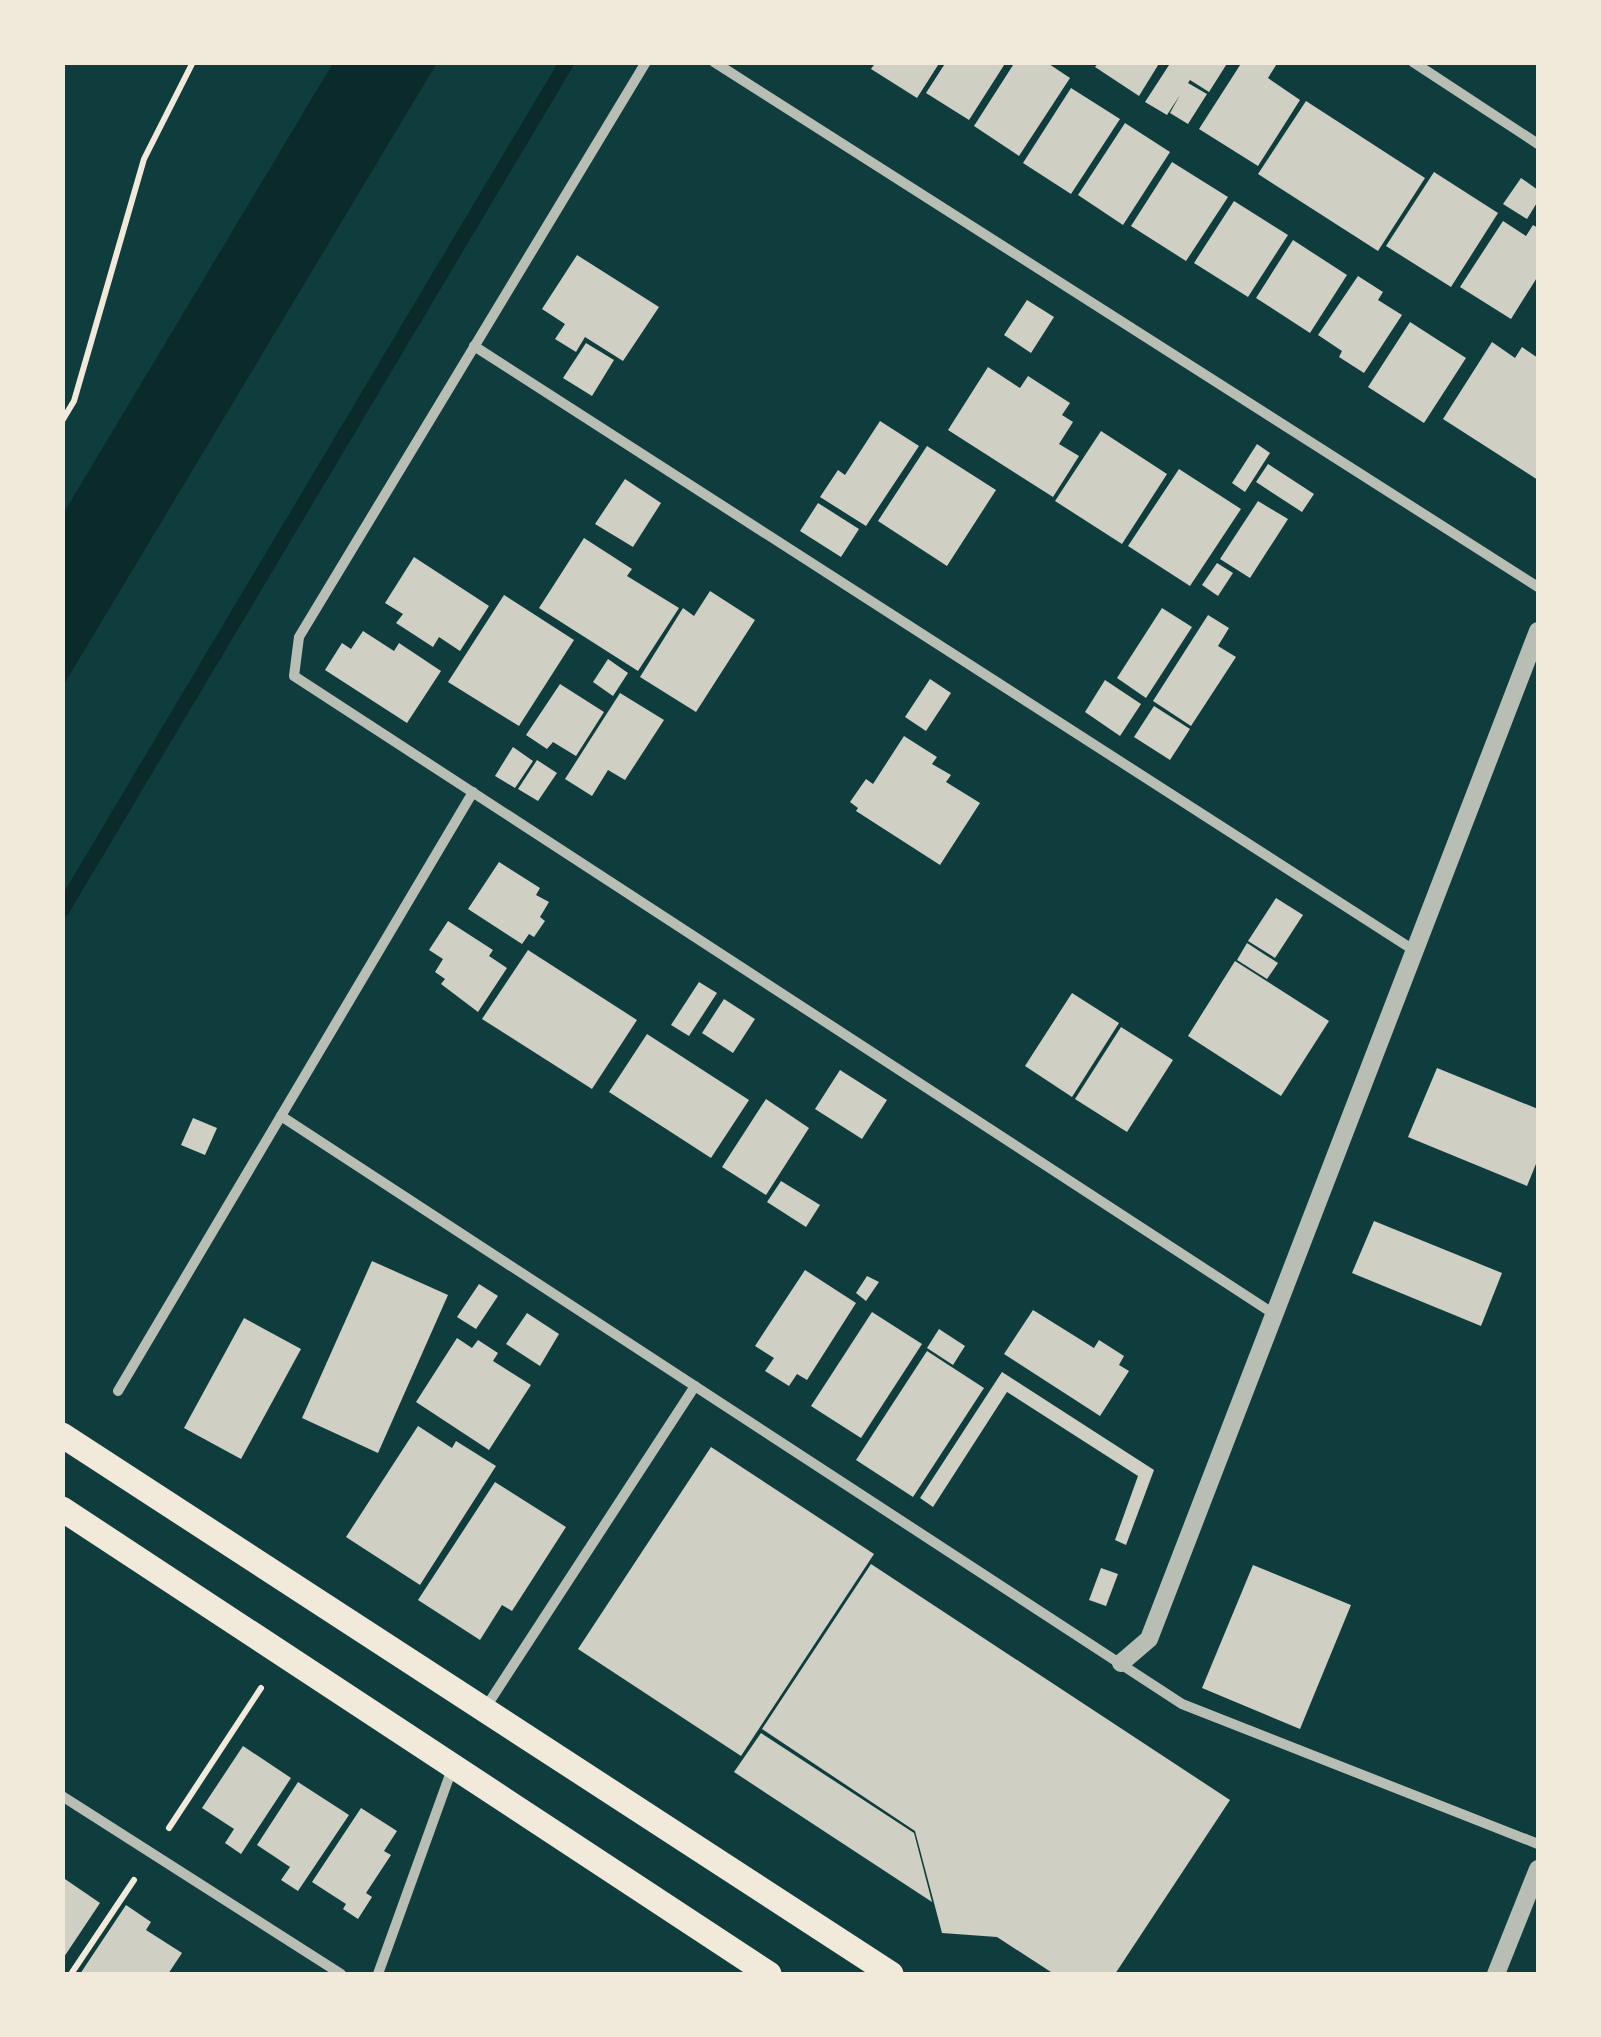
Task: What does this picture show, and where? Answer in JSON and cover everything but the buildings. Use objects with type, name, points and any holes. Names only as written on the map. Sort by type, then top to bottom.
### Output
[{"type":"main road","points":[[62,1435],[891,1974]]},
{"type":"main road","points":[[62,1509],[769,1974]]},
{"type":"street","points":[[646,62],[299,637],[294,676],[1274,1314]]},
{"type":"street","points":[[714,62],[1538,588]]},
{"type":"street","points":[[1413,62],[1538,144]]},
{"type":"street","points":[[474,346],[1415,951]]},
{"type":"street","points":[[1120,1663],[1149,1639],[1538,630]]},
{"type":"street","points":[[118,1391],[474,792]]},
{"type":"street","points":[[281,1116],[1182,1704],[1538,1844]]},
{"type":"street","points":[[484,1709],[695,1386]]},
{"type":"street","points":[[378,1974],[453,1766]]},
{"type":"street","points":[[62,1796],[340,1974]]},
{"type":"street","points":[[1496,1974],[1538,1873]]},
{"type":"path","points":[[62,421],[74,401],[144,159],[193,62]]},
{"type":"path","points":[[71,1974],[283,1654]]},
{"type":"water","points":[[333,63],[437,63],[63,686],[63,514]]},
{"type":"waterway","points":[[62,910],[567,62]]}]
